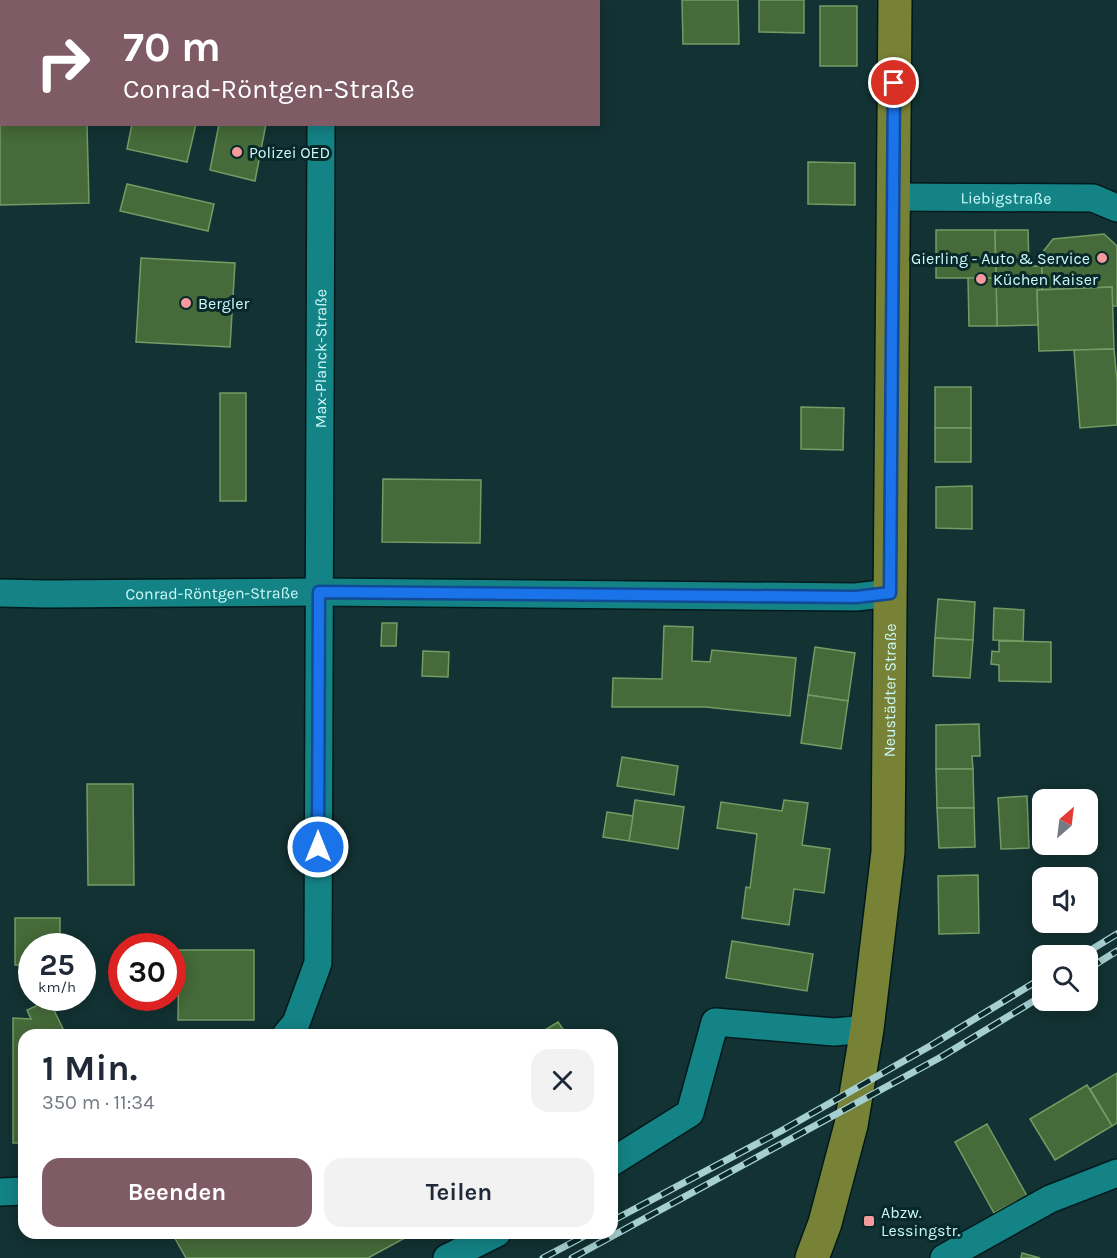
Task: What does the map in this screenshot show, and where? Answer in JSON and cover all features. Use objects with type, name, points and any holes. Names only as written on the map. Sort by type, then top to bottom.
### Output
[{"type":"main road","name":"Neustädter Straße","points":[[812,1258],[825,1223],[851,1125],[867,1029],[888,852],[895,0]]},
{"type":"street","name":"Max-Planck-Straße","points":[[291,1029],[296,1023],[318,963],[321,126]]},
{"type":"street","name":"Liebigstraße","points":[[892,196],[1093,198],[1117,208]]},
{"type":"street","name":"Conrad-Röntgen-Straße","points":[[0,592],[57,594],[319,592],[856,597],[890,593]]},
{"type":"street","points":[[618,1158],[690,1113],[715,1022],[834,1032],[867,1029]]},
{"type":"street","points":[[944,1258],[1050,1199],[1117,1173]]},
{"type":"street","points":[[0,1192],[18,1191]]},
{"type":"street","points":[[447,1258],[485,1239]]},
{"type":"building","points":[[682,0],[738,0],[739,44],[683,44]]},
{"type":"building","points":[[759,0],[804,0],[804,33],[759,32]]},
{"type":"building","points":[[820,6],[857,6],[857,66],[820,66]]},
{"type":"building","points":[[0,126],[87,126],[89,203],[0,205]]},
{"type":"building","points":[[132,126],[196,126],[187,162],[127,149]]},
{"type":"building","name":"Polizei OED","points":[[219,126],[266,126],[255,181],[210,170]]},
{"type":"building","points":[[808,162],[855,163],[855,205],[808,204]]},
{"type":"building","points":[[127,184],[214,204],[208,231],[120,211]]},
{"type":"building","points":[[936,230],[995,230],[996,278],[936,278]]},
{"type":"building","points":[[995,230],[1028,230],[1029,266],[1042,266],[1042,290],[1037,290],[1038,325],[997,326]]},
{"type":"building","points":[[1104,234],[1117,246],[1117,306],[1112,306],[1112,287],[1042,290],[1042,253],[1053,239]]},
{"type":"building","name":"Bergler","points":[[141,258],[235,263],[230,347],[136,342]]},
{"type":"building","points":[[968,278],[996,278],[997,326],[969,326]]},
{"type":"building","points":[[1112,287],[1114,349],[1039,351],[1037,290]]},
{"type":"building","points":[[1114,349],[1117,425],[1080,428],[1074,350]]},
{"type":"building","points":[[935,387],[971,387],[971,428],[935,428]]},
{"type":"building","points":[[220,393],[246,393],[246,501],[220,501]]},
{"type":"building","points":[[801,407],[844,408],[843,450],[801,449]]},
{"type":"building","points":[[935,428],[971,428],[971,462],[935,462]]},
{"type":"building","points":[[383,479],[481,480],[480,543],[382,542]]},
{"type":"building","points":[[972,486],[972,529],[936,528],[936,487]]},
{"type":"building","points":[[938,599],[975,602],[973,640],[935,638]]},
{"type":"building","points":[[994,608],[1024,610],[1023,641],[993,640]]},
{"type":"building","points":[[382,623],[397,623],[396,646],[381,646]]},
{"type":"building","points":[[664,626],[693,627],[692,661],[710,662],[712,650],[796,658],[790,716],[706,707],[612,707],[613,678],[662,679]]},
{"type":"building","points":[[935,638],[973,640],[970,678],[933,676]]},
{"type":"building","points":[[999,641],[1051,642],[1051,682],[999,681],[999,665],[991,664],[992,651],[999,652]]},
{"type":"building","points":[[815,647],[855,653],[848,701],[808,695]]},
{"type":"building","points":[[423,651],[449,652],[448,677],[422,676]]},
{"type":"building","points":[[808,695],[848,701],[841,749],[801,743]]},
{"type":"building","points":[[979,724],[980,756],[972,756],[973,769],[936,769],[936,725]]},
{"type":"building","points":[[622,757],[678,766],[674,795],[617,786]]},
{"type":"building","points":[[936,769],[973,769],[974,808],[937,808]]},
{"type":"building","points":[[87,784],[133,784],[134,885],[88,885]]},
{"type":"building","points":[[1027,796],[1029,848],[1001,849],[998,798]]},
{"type":"building","points":[[635,800],[684,807],[678,849],[629,841]]},
{"type":"building","points":[[784,800],[808,803],[802,845],[830,849],[824,893],[794,889],[789,925],[742,918],[746,887],[750,888],[757,834],[717,828],[721,802],[782,811]]},
{"type":"building","points":[[937,808],[974,808],[975,847],[939,848]]},
{"type":"building","points":[[607,812],[633,816],[629,841],[603,837]]},
{"type":"building","points":[[978,875],[979,933],[939,934],[938,876]]},
{"type":"building","points":[[15,918],[60,918],[60,933],[18,933],[18,965],[15,965]]},
{"type":"building","points":[[732,941],[813,954],[807,991],[726,978]]},
{"type":"building","points":[[186,950],[254,950],[254,1020],[178,1020],[178,1011],[186,1011]]},
{"type":"building","points":[[27,1011],[54,1011],[63,1029],[18,1029],[18,1143],[13,1143],[13,1018],[31,1019]]},
{"type":"building","points":[[558,1022],[563,1029],[547,1029]]},
{"type":"building","points":[[1117,1073],[1117,1123],[1112,1126],[1090,1089]]},
{"type":"building","points":[[1087,1085],[1112,1126],[1055,1160],[1030,1119]]},
{"type":"building","points":[[987,1124],[1027,1196],[994,1213],[955,1142]]},
{"type":"building","points":[[175,1239],[403,1239],[368,1258],[186,1258]]},
{"type":"building","points":[[1022,1253],[1040,1258],[1021,1258]]},
{"type":"railway","points":[[1098,946],[1117,934]]},
{"type":"railway","points":[[1098,963],[1117,951]]},
{"type":"railway","points":[[618,1218],[781,1131],[930,1046],[1032,984]]},
{"type":"railway","points":[[618,1233],[941,1057],[1032,1002]]},
{"type":"railway","points":[[543,1258],[579,1239]]},
{"type":"railway","points":[[572,1258],[607,1239]]},
{"type":"place","name":"Polizei OED","points":[[237,152]]},
{"type":"place","name":"Gierling - Auto & Service","points":[[1102,258]]},
{"type":"place","name":"Küchen Kaiser","points":[[981,279]]},
{"type":"place","name":"Bergler","points":[[186,303]]},
{"type":"place","name":"Abzw. Lessingstr.","points":[[869,1221]]},
{"type":"route","points":[[318,847],[319,592],[856,597],[890,593],[894,83]]}]
